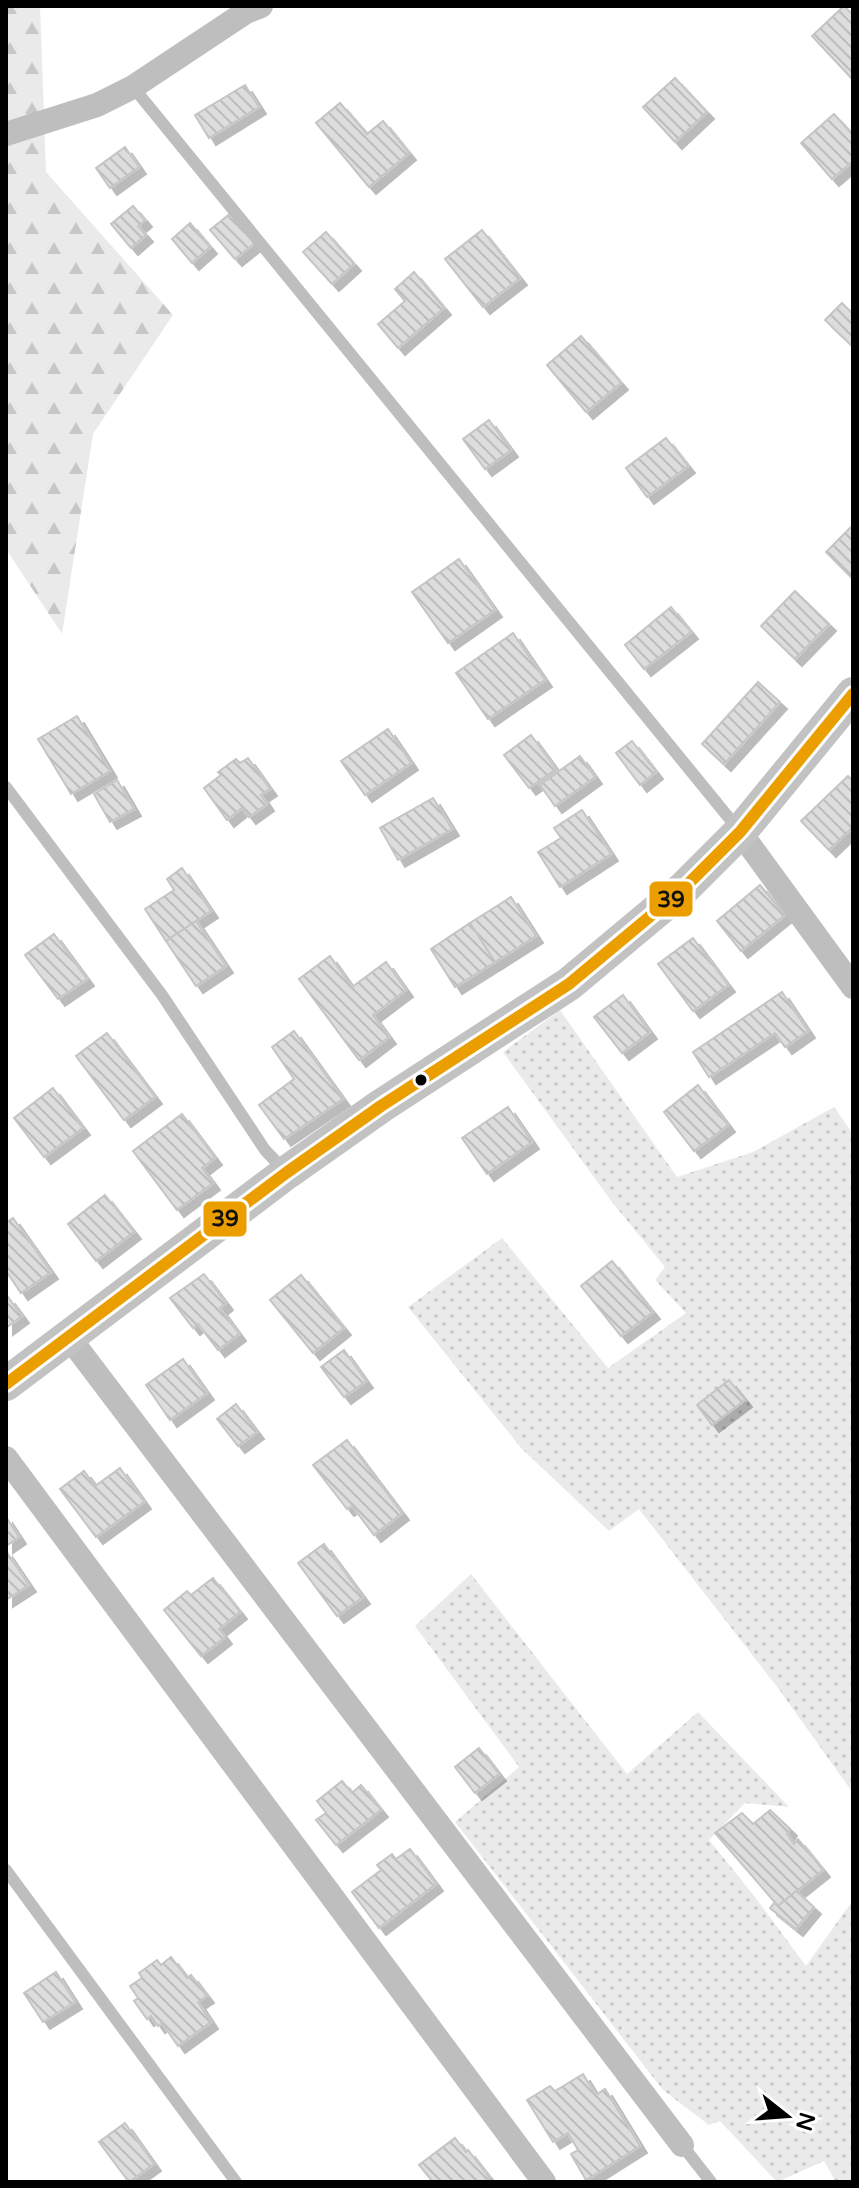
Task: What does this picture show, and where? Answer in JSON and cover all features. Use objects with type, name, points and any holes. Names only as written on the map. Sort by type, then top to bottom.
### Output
[{"type":"street","points":[[6,134],[97,105],[133,87],[246,12],[261,6]]},
{"type":"street","points":[[6,1384],[286,1173],[381,1106],[569,984],[684,888],[740,832],[853,694]]},
{"type":"street","points":[[740,832],[853,987]]},
{"type":"street","points":[[68,1336],[682,2145]]},
{"type":"street","points":[[6,1458],[544,2182]]},
{"type":"lane","points":[[133,87],[740,832]]},
{"type":"lane","points":[[6,787],[162,995],[265,1150],[286,1173]]},
{"type":"lane","points":[[6,1870],[236,2182]]},
{"type":"lane","points":[[682,2145],[711,2182]]},
{"type":"green space","points":[[6,6],[40,6],[46,172],[173,315],[93,434],[62,634],[6,549]]},
{"type":"green space","points":[[560,1010],[677,1177],[753,1152],[834,1107],[853,1134],[853,1793],[778,1688],[639,1509],[609,1531],[521,1448],[408,1307],[502,1238],[608,1368],[686,1313],[655,1280],[665,1267],[612,1202],[503,1052]]},
{"type":"green space","points":[[471,1574],[627,1774],[698,1712],[789,1807],[745,1803],[709,1840],[806,1966],[853,1900],[853,2182],[836,2182],[824,2161],[777,2182],[720,2121],[709,2125],[663,2090],[455,1822],[519,1767],[415,1626]]},
{"type":"building","points":[[844,6],[853,15],[853,80],[812,36]]},
{"type":"building","points":[[675,78],[707,112],[675,142],[643,107]]},
{"type":"building","points":[[245,85],[259,107],[209,138],[195,115]]},
{"type":"building","points":[[340,103],[367,134],[383,121],[409,153],[369,187],[316,123]]},
{"type":"building","points":[[834,114],[853,135],[853,161],[832,179],[801,143]]},
{"type":"building","points":[[125,147],[139,167],[110,188],[96,168]]},
{"type":"building","points":[[133,206],[145,220],[138,226],[146,235],[131,248],[111,224]]},
{"type":"building","points":[[231,213],[255,243],[235,259],[210,230]]},
{"type":"building","points":[[190,223],[210,247],[192,263],[172,239]]},
{"type":"building","points":[[482,230],[520,278],[483,307],[445,259]]},
{"type":"building","points":[[326,232],[354,264],[332,284],[303,252]]},
{"type":"building","points":[[414,272],[444,308],[398,348],[378,324],[405,301],[395,289]]},
{"type":"building","points":[[842,303],[853,314],[852,346],[825,320]]},
{"type":"building","points":[[581,336],[621,383],[586,412],[547,365]]},
{"type":"building","points":[[489,420],[511,450],[485,469],[463,439]]},
{"type":"building","points":[[666,438],[688,466],[647,497],[626,468]]},
{"type":"building","points":[[853,525],[853,579],[826,552]]},
{"type":"building","points":[[459,559],[495,610],[448,643],[412,592]]},
{"type":"building","points":[[795,591],[829,624],[795,659],[761,626]]},
{"type":"building","points":[[671,607],[691,632],[644,669],[625,645]]},
{"type":"building","points":[[513,633],[545,680],[488,719],[456,673]]},
{"type":"building","points":[[758,682],[780,702],[724,764],[702,744]]},
{"type":"building","points":[[77,716],[110,771],[71,794],[38,739]]},
{"type":"building","points":[[388,729],[411,763],[365,795],[341,761]]},
{"type":"building","points":[[531,735],[556,769],[529,788],[504,755]]},
{"type":"building","points":[[632,741],[656,772],[640,785],[616,753]]},
{"type":"building","points":[[580,756],[595,777],[555,806],[540,785]]},
{"type":"building","points":[[248,758],[270,789],[261,795],[267,804],[249,817],[242,808],[227,820],[204,788],[221,775],[218,772],[236,759],[240,763]]},
{"type":"building","points":[[848,776],[853,781],[853,827],[829,850],[801,821]]},
{"type":"building","points":[[117,780],[134,809],[110,822],[94,794]]},
{"type":"building","points":[[433,798],[452,829],[398,860],[380,828]]},
{"type":"building","points":[[582,810],[611,854],[560,887],[538,852],[561,838],[554,828]]},
{"type":"building","points":[[182,868],[211,911],[166,941],[145,909],[174,890],[167,879]]},
{"type":"building","points":[[760,885],[785,915],[741,951],[717,921]]},
{"type":"building","points":[[511,897],[536,936],[495,962],[470,923]]},
{"type":"building","points":[[196,921],[226,966],[196,986],[166,941]]},
{"type":"building","points":[[470,923],[495,962],[455,987],[431,949]]},
{"type":"building","points":[[54,934],[87,979],[58,999],[25,955]]},
{"type":"building","points":[[693,938],[728,985],[693,1011],[658,964]]},
{"type":"building","points":[[330,956],[352,987],[386,962],[406,990],[373,1015],[389,1037],[359,1060],[299,979]]},
{"type":"building","points":[[782,992],[808,1031],[785,1047],[775,1033],[709,1077],[693,1052]]},
{"type":"building","points":[[623,995],[650,1032],[622,1053],[594,1017]]},
{"type":"building","points":[[294,1031],[343,1099],[284,1139],[259,1105],[294,1079],[272,1047]]},
{"type":"building","points":[[107,1033],[155,1097],[124,1120],[76,1056]]},
{"type":"building","points":[[698,1085],[728,1125],[694,1151],[664,1112]]},
{"type":"building","points":[[53,1088],[83,1128],[44,1157],[14,1118]]},
{"type":"building","points":[[508,1107],[532,1142],[487,1174],[462,1138]]},
{"type":"building","points":[[182,1114],[215,1158],[202,1168],[213,1183],[177,1210],[133,1151]]},
{"type":"building","points":[[105,1195],[134,1232],[96,1261],[68,1224]]},
{"type":"building","points":[[13,1218],[51,1272],[21,1293],[6,1271],[6,1223]]},
{"type":"building","points":[[612,1261],[653,1312],[621,1336],[581,1286]]},
{"type":"building","points":[[204,1274],[226,1303],[220,1308],[239,1334],[218,1350],[198,1324],[193,1328],[170,1298]]},
{"type":"building","points":[[301,1275],[344,1328],[313,1353],[270,1300]]},
{"type":"building","points":[[6,1298],[22,1316],[6,1328]]},
{"type":"building","points":[[344,1350],[366,1381],[344,1397],[321,1367]]},
{"type":"building","points":[[183,1359],[207,1393],[170,1420],[146,1385]]},
{"type":"building","points":[[729,1380],[745,1400],[712,1425],[697,1405]]},
{"type":"building","points":[[236,1404],[257,1432],[238,1446],[217,1419]]},
{"type":"building","points":[[347,1440],[402,1513],[374,1535],[352,1506],[347,1509],[313,1465]]},
{"type":"building","points":[[120,1468],[144,1502],[96,1537],[60,1489],[84,1471],[95,1486]]},
{"type":"building","points":[[6,1517],[19,1537],[6,1546]]},
{"type":"building","points":[[324,1544],[363,1597],[337,1616],[298,1563]]},
{"type":"building","points":[[6,1551],[29,1585],[6,1600]]},
{"type":"building","points":[[213,1578],[240,1612],[219,1629],[225,1637],[201,1656],[164,1610],[187,1591],[191,1595]]},
{"type":"building","points":[[479,1748],[499,1774],[475,1793],[455,1767]]},
{"type":"building","points":[[342,1781],[352,1793],[361,1785],[381,1810],[336,1845],[316,1820],[326,1813],[317,1801]]},
{"type":"building","points":[[770,1810],[790,1829],[787,1834],[794,1844],[798,1839],[823,1870],[778,1906],[715,1833],[742,1813],[753,1824]]},
{"type":"building","points":[[410,1849],[436,1884],[379,1928],[352,1892],[381,1870],[377,1865],[392,1854],[396,1859]]},
{"type":"building","points":[[796,1891],[814,1907],[796,1929],[770,1908],[775,1902],[778,1906]]},
{"type":"building","points":[[171,1957],[187,1978],[191,1975],[207,1996],[198,2002],[211,2022],[178,2046],[162,2023],[158,2026],[151,2016],[147,2019],[134,2001],[138,1998],[130,1986],[142,1978],[139,1973],[157,1960],[161,1965]]},
{"type":"building","points":[[56,1972],[75,2002],[43,2022],[24,1993]]},
{"type":"building","points":[[583,2074],[596,2095],[605,2089],[640,2146],[586,2180],[571,2154],[578,2150],[568,2133],[553,2142],[527,2100],[550,2086],[555,2091]]},
{"type":"building","points":[[125,2123],[154,2164],[129,2182],[99,2142]]},
{"type":"building","points":[[455,2138],[489,2177],[485,2182],[433,2182],[419,2165]]},
{"type":"transit line","name":"39","points":[[6,1384],[286,1173],[381,1106],[569,984],[684,888],[740,832],[853,694]]}]
